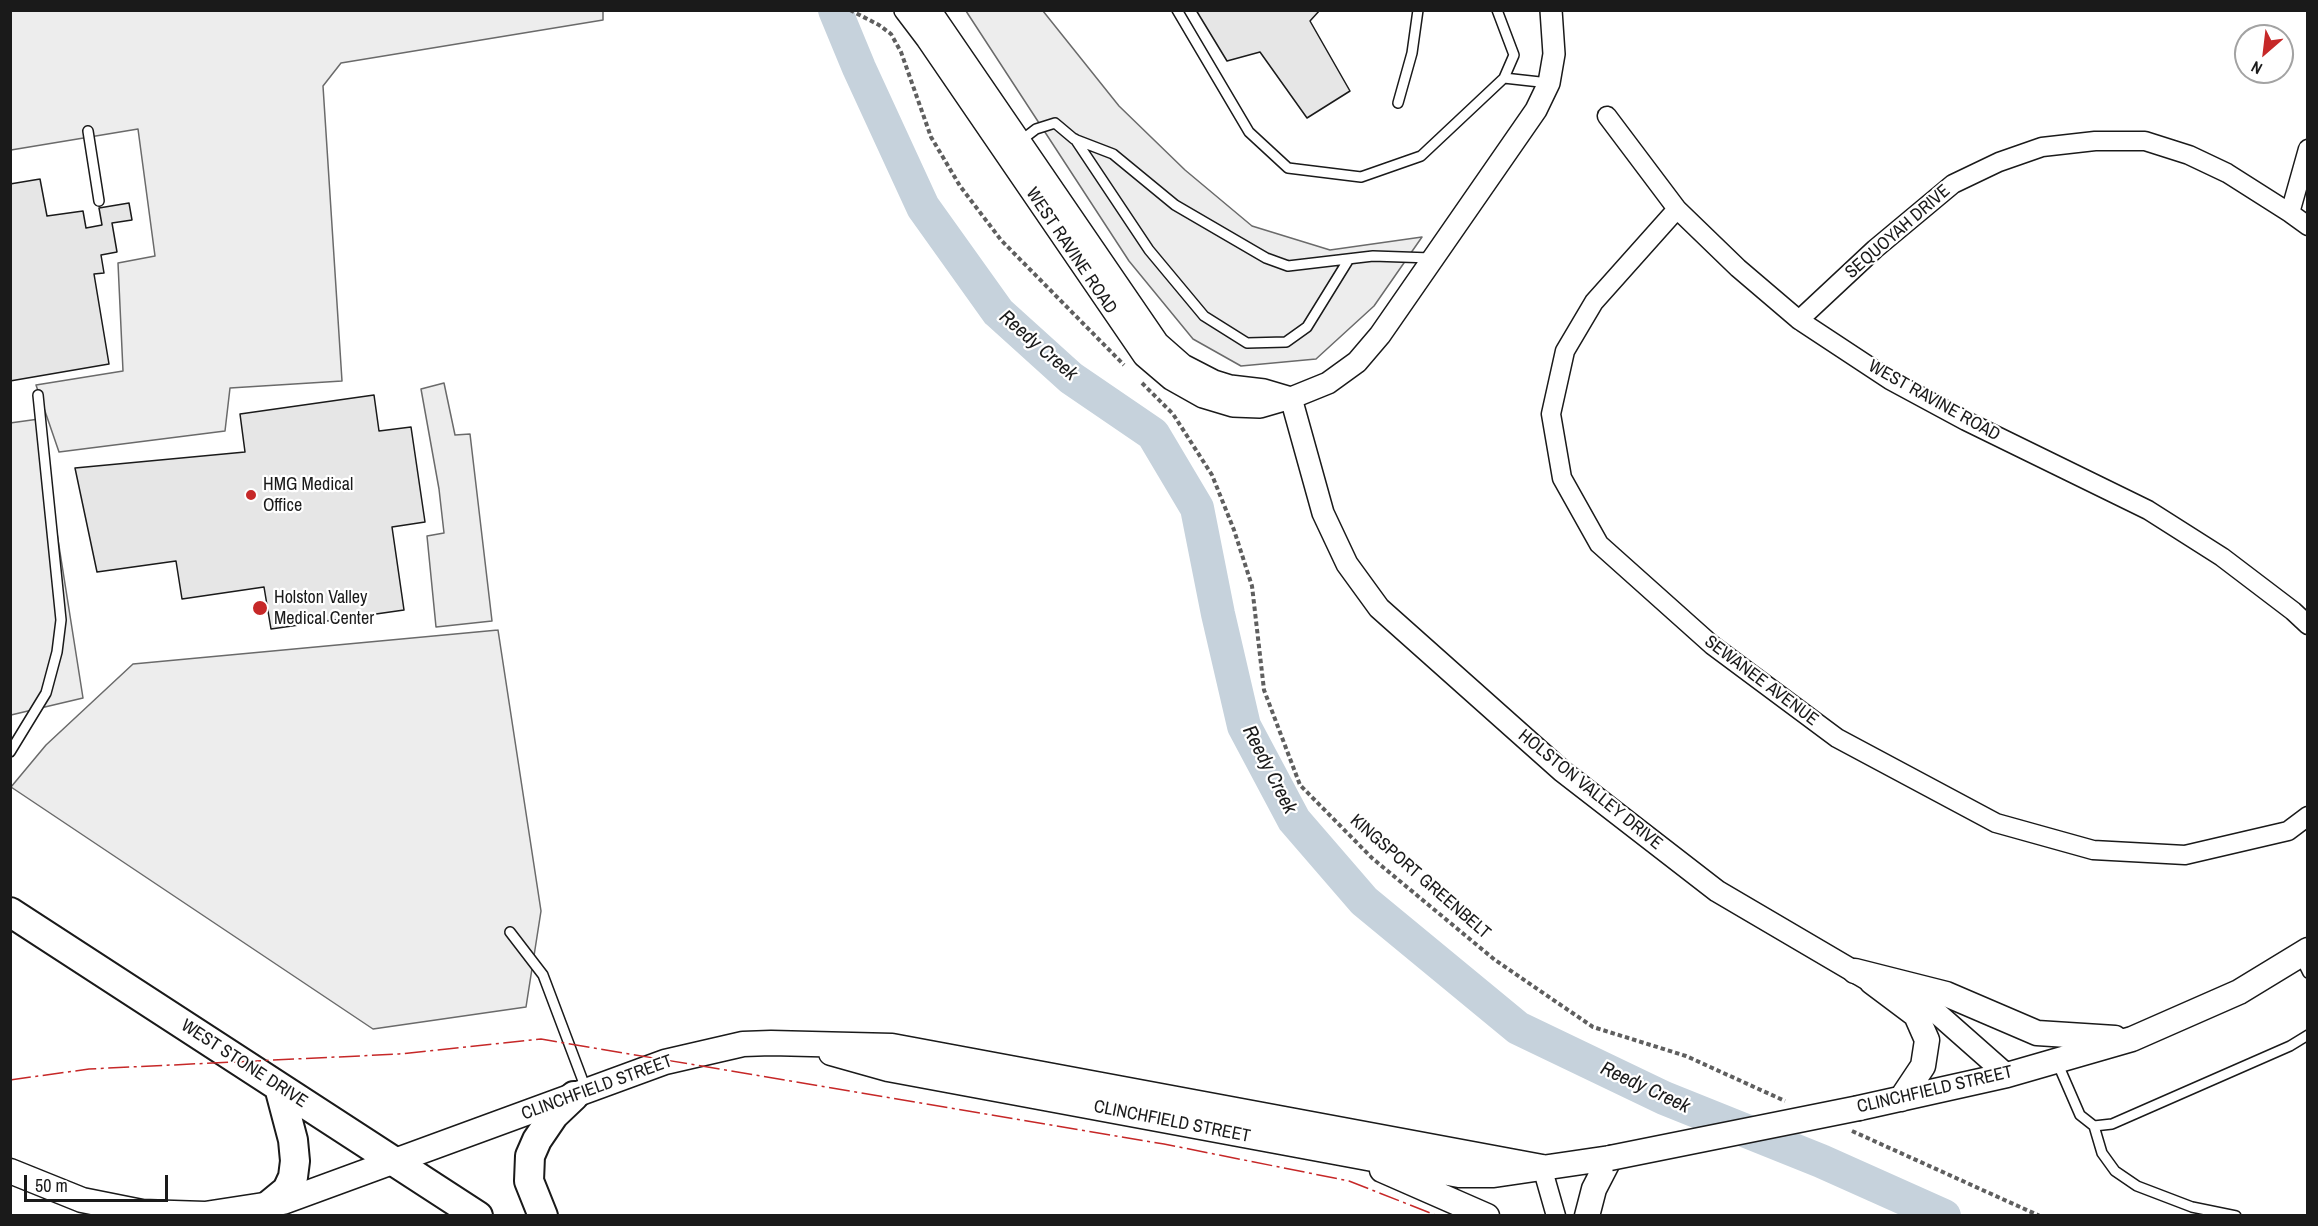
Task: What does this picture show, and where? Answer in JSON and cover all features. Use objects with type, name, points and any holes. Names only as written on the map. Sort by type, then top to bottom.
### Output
[{"type":"highway","name":"WEST STONE DRIVE","points":[[10,912],[478,1215]]},
{"type":"highway","points":[[270,1204],[287,1190],[293,1177],[295,1161],[293,1140],[279,1087]]},
{"type":"highway","points":[[543,1215],[530,1181],[530,1156],[537,1140],[554,1115],[580,1093]]},
{"type":"main road","name":"CLINCHFIELD STREET","points":[[805,1045],[888,1069],[1459,1175],[1494,1175],[1853,1118],[1901,1099],[2007,1075],[2132,1039],[2239,992],[2305,959]]},
{"type":"main road","points":[[1863,976],[1946,994],[2037,1033],[2132,1039]]},
{"type":"main road","points":[[1863,976],[1916,1015],[1927,1040],[1923,1066],[1901,1099]]},
{"type":"main road","name":"CLINCHFIELD STREET","points":[[10,1171],[82,1200],[98,1209],[205,1214],[283,1202],[665,1062],[744,1044],[892,1046],[1542,1167]]},
{"type":"main road","points":[[1344,1154],[1487,1215]]},
{"type":"main road","points":[[1587,1215],[1594,1189],[1610,1158]]},
{"type":"street","name":"WEST RAVINE ROAD","points":[[905,10],[1012,148]]},
{"type":"street","name":"WEST RAVINE ROAD","points":[[930,10],[1012,148],[1144,356],[1184,388],[1203,397],[1233,406],[1260,407],[1291,398],[1328,383],[1358,362],[1380,335],[1519,138],[1536,110],[1549,83],[1554,54],[1551,10]]},
{"type":"street","name":"WEST RAVINE ROAD","points":[[1607,116],[1677,209],[1738,268],[1799,320],[1890,380],[1966,421],[2148,510],[2222,557],[2294,611],[2307,626]]},
{"type":"street","name":"SEQUOYAH DRIVE","points":[[1799,320],[1875,249],[1953,184],[1999,162],[2042,147],[2095,141],[2145,141],[2188,155],[2227,173],[2307,226]]},
{"type":"street","points":[[2290,213],[2307,149]]},
{"type":"street","name":"SEWANEE AVENUE","points":[[1677,209],[1594,302],[1565,351],[1551,414],[1552,425],[1562,478],[1599,544],[1712,645],[1837,738],[1996,823],[2093,850],[2185,855],[2288,831],[2307,816]]},
{"type":"street","name":"HOLSTON VALLEY DRIVE","points":[[1291,398],[1323,513],[1347,564],[1379,608],[1562,771],[1717,891],[1863,976],[1930,1006],[2007,1075]]},
{"type":"street","points":[[1542,1167],[1556,1215]]},
{"type":"lane","points":[[1177,10],[1249,132],[1288,168],[1361,177],[1421,156],[1504,78],[1514,55],[1497,10]]},
{"type":"lane","points":[[1398,103],[1412,53],[1418,10]]},
{"type":"lane","points":[[1504,78],[1549,83]]},
{"type":"lane","points":[[1012,148],[1036,129],[1055,123],[1074,139],[1149,250],[1204,316],[1247,343],[1286,342],[1307,327],[1349,259]]},
{"type":"lane","points":[[88,131],[99,201]]},
{"type":"lane","points":[[1074,139],[1113,154],[1175,205],[1266,258],[1288,266],[1373,256],[1433,258]]},
{"type":"lane","points":[[10,752],[46,693],[57,652],[62,620],[38,395]]},
{"type":"lane","points":[[510,932],[543,975],[580,1093]]},
{"type":"lane","points":[[2094,1126],[2112,1124],[2290,1046],[2307,1035]]},
{"type":"lane","points":[[2056,1061],[2080,1115],[2094,1126],[2102,1153],[2115,1171],[2137,1186],[2192,1207],[2236,1215]]},
{"type":"path","points":[[850,10],[891,34],[901,52],[931,137],[960,186],[1001,240],[1132,373]]},
{"type":"path","name":"KINGSPORT GREENBELT","points":[[1140,381],[1173,414],[1212,475],[1234,530],[1252,586],[1264,690],[1300,785],[1372,858],[1486,953],[1593,1027],[1686,1056],[1793,1104]]},
{"type":"path","points":[[1853,1118],[2040,1215]]},
{"type":"shaded area","points":[[11,11],[603,11],[603,20],[341,63],[323,86],[342,381],[230,388],[225,431],[59,452],[36,385],[123,371],[118,263],[155,256],[138,129],[11,150]]},
{"type":"shaded area","points":[[966,11],[1043,11],[1119,106],[1185,170],[1252,226],[1330,250],[1422,237],[1374,306],[1316,359],[1241,366],[1193,339],[1129,261]]},
{"type":"shaded area","points":[[444,383],[455,435],[470,434],[492,621],[436,627],[427,536],[444,533],[439,489],[421,389]]},
{"type":"shaded area","points":[[39,419],[83,698],[11,715],[10,423]]},
{"type":"shaded area","points":[[498,630],[541,911],[526,1007],[373,1029],[11,787],[46,745],[133,664]]},
{"type":"building","points":[[1196,10],[1320,10],[1310,21],[1350,91],[1307,118],[1260,52],[1227,61]]},
{"type":"building","points":[[40,179],[47,216],[83,211],[86,228],[102,225],[99,208],[129,203],[132,220],[112,223],[117,252],[101,255],[104,273],[94,274],[109,364],[10,381],[10,184]]},
{"type":"building","name":"HMG Medical Office","points":[[374,395],[379,431],[411,427],[425,522],[392,527],[404,610],[271,629],[264,587],[182,599],[176,561],[97,572],[75,468],[245,452],[240,414]]},
{"type":"waterway","name":"Reedy Creek","points":[[835,10],[923,207],[998,312],[1071,378],[1153,434],[1197,508],[1218,614],[1244,726],[1294,820],[1364,901],[1518,1028],[1664,1098],[1821,1161],[1944,1216]]},
{"type":"power","points":[[10,1080],[89,1069],[399,1054],[541,1039],[1164,1144],[1349,1181],[1438,1216]]},
{"type":"place","name":"HMG Medical Office","points":[[251,495]]},
{"type":"place","name":"Holston Valley Medical Center","points":[[260,608]]}]
